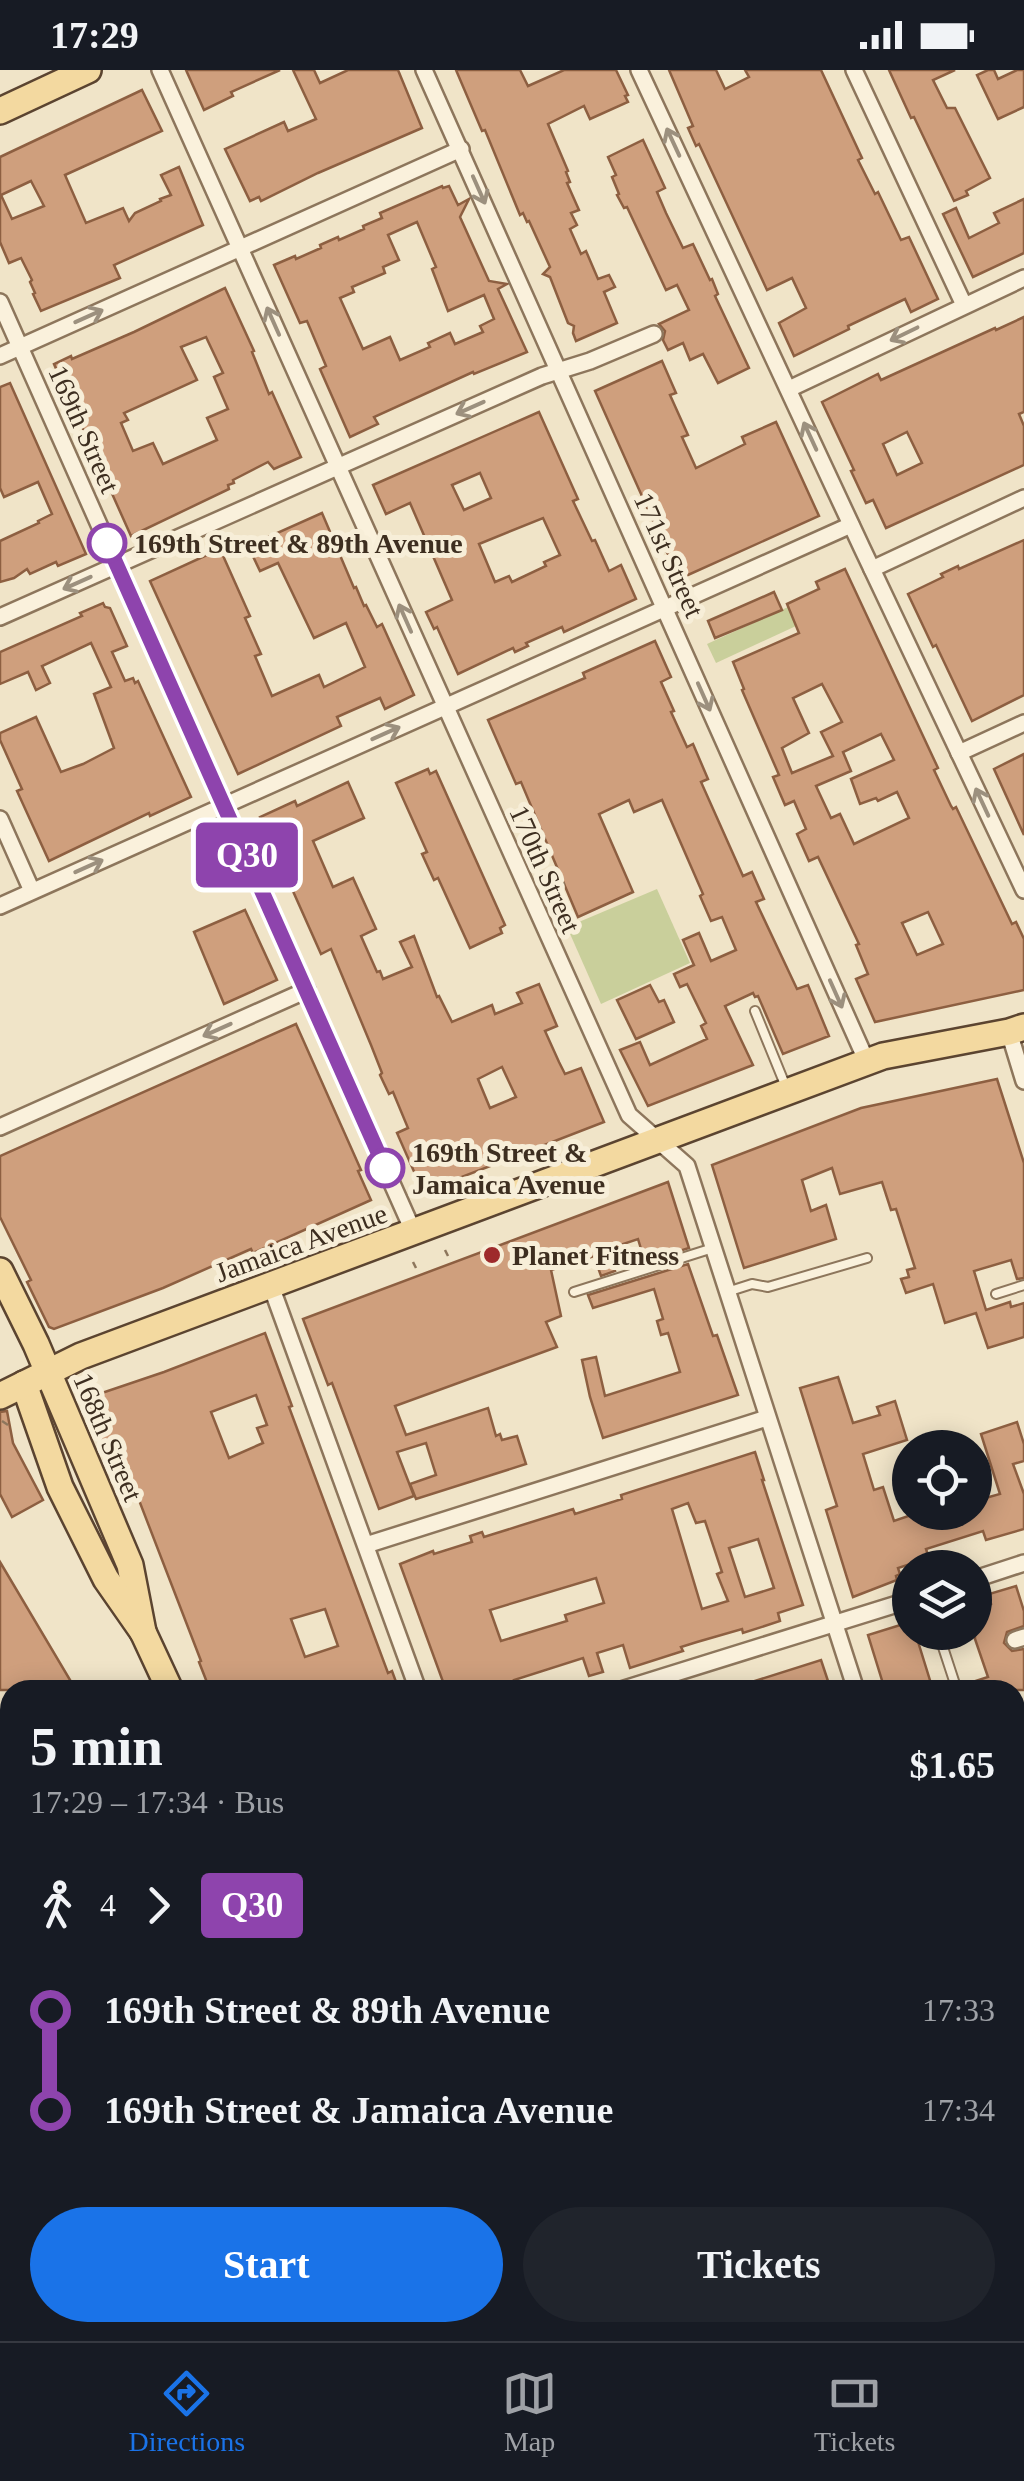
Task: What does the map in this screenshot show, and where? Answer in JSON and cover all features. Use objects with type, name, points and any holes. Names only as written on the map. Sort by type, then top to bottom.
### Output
[{"type":"main road","points":[[0,111],[88,70]]},
{"type":"main road","name":"Jamaica Avenue","points":[[1,1408],[24,1384],[81,1356],[866,1062],[1017,1030]]},
{"type":"main road","name":"168th Street","points":[[0,1271],[48,1372],[130,1566],[143,1632]]},
{"type":"main road","name":"168th Street","points":[[24,1384],[70,1509],[106,1579],[143,1632],[165,1680]]},
{"type":"street","name":"170th Street","points":[[160,70],[629,1115],[687,1166],[853,1680]]},
{"type":"street","name":"171st Street","points":[[424,70],[866,1062]]},
{"type":"street","points":[[639,70],[1024,890]]},
{"type":"street","points":[[854,70],[964,306]]},
{"type":"street","points":[[0,356],[461,150]]},
{"type":"street","points":[[789,389],[1024,278]]},
{"type":"street","name":"169th Street","points":[[0,302],[414,1233]]},
{"type":"street","points":[[0,617],[542,376],[654,334]]},
{"type":"street","points":[[872,569],[1024,498]]},
{"type":"street","points":[[0,906],[851,524]]},
{"type":"street","points":[[960,753],[1024,723]]},
{"type":"street","points":[[0,819],[32,891]]},
{"type":"street","points":[[0,1127],[306,990]]},
{"type":"street","points":[[1017,1030],[1024,1082]]},
{"type":"street","points":[[271,1286],[414,1680]]},
{"type":"street","points":[[366,1545],[767,1418]]},
{"type":"street","points":[[992,1575],[1023,1567]]},
{"type":"street","points":[[653,1680],[892,1606]]},
{"type":"lane","points":[[207,880],[249,862]]},
{"type":"lane","points":[[755,1011],[788,1092]]},
{"type":"lane","points":[[574,1292],[713,1248]]},
{"type":"lane","points":[[727,1292],[752,1284],[768,1287],[867,1258]]},
{"type":"lane","points":[[996,1294],[1024,1285]]},
{"type":"lane","points":[[944,1650],[955,1680]]},
{"type":"path","points":[[541,876],[558,868]]},
{"type":"path","points":[[547,890],[565,882]]},
{"type":"path","points":[[445,1250],[448,1256]]},
{"type":"path","points":[[412,1262],[416,1268]]},
{"type":"path","points":[[1,1408],[8,1425]]},
{"type":"green space","points":[[788,607],[796,626],[716,663],[707,644]]},
{"type":"green space","points":[[657,889],[690,963],[601,1004],[567,927]]},
{"type":"building","points":[[186,70],[280,70],[231,92],[233,96],[204,110]]},
{"type":"building","points":[[293,70],[314,70],[320,83],[348,70],[398,70],[422,128],[261,201],[259,197],[250,201],[225,149],[284,122],[288,131],[316,119]]},
{"type":"building","points":[[456,70],[520,70],[528,86],[564,70],[616,70],[628,102],[590,119],[584,106],[548,124],[579,210],[571,213],[577,225],[570,229],[581,254],[586,251],[598,279],[609,275],[615,287],[604,292],[617,323],[576,341],[574,326],[568,323],[550,277],[543,274],[550,267],[529,221],[523,213],[520,215]]},
{"type":"building","points":[[669,70],[716,70],[725,89],[749,77],[745,70],[821,70],[875,194],[878,192],[901,240],[909,237],[938,299],[911,312],[905,299],[794,356],[779,323],[806,308],[792,278],[767,290],[699,144],[696,146],[688,128],[693,126]]},
{"type":"building","points":[[889,70],[955,70],[933,80],[947,108],[955,108],[990,178],[966,191],[968,195],[954,201]]},
{"type":"building","points":[[994,70],[998,79],[1024,70],[1024,107],[998,119],[977,75]]},
{"type":"building","points":[[142,90],[162,131],[65,175],[86,223],[123,208],[129,221],[135,213],[171,195],[161,175],[179,167],[203,225],[114,265],[120,278],[41,311],[21,258],[9,263],[0,242],[0,157]],"holes":[[[31,181],[44,206],[12,219],[1,195]]]},
{"type":"building","points":[[643,140],[665,188],[657,192],[666,213],[683,248],[693,244],[712,279],[718,294],[715,296],[749,368],[718,383],[703,354],[690,360],[683,343],[668,350],[663,340],[665,331],[659,324],[689,310],[677,285],[666,290],[627,207],[617,195],[612,177],[616,175],[608,157]]},
{"type":"building","points":[[442,186],[449,186],[458,205],[469,199],[460,217],[489,281],[507,284],[498,289],[527,352],[374,417],[378,424],[350,437],[320,369],[326,366],[307,321],[300,323],[274,265],[364,229],[363,226],[382,218],[380,213]],"holes":[[[417,222],[436,267],[432,269],[448,311],[484,295],[494,319],[480,326],[483,332],[455,344],[450,333],[400,360],[390,337],[363,349],[340,298],[354,292],[352,287],[385,273],[383,267],[399,260],[388,235]]]},
{"type":"building","points":[[1024,199],[1024,253],[973,277],[943,214],[956,208],[969,238],[999,223],[994,213]]},
{"type":"building","points":[[225,288],[269,394],[272,392],[301,457],[274,469],[268,462],[233,480],[229,489],[131,536],[54,364],[134,332]],"holes":[[[206,337],[223,373],[214,377],[228,409],[207,418],[217,440],[163,464],[153,443],[133,451],[121,423],[128,420],[124,413],[197,380],[181,347]]]},
{"type":"building","points":[[1024,317],[1024,412],[1019,414],[1024,426],[1024,465],[886,528],[873,500],[866,503],[822,402],[878,374],[881,380]],"holes":[[[907,432],[922,463],[897,475],[883,444]]]},
{"type":"building","points":[[662,361],[676,393],[670,395],[688,435],[682,437],[696,468],[745,444],[742,437],[776,422],[819,516],[679,579],[595,391]]},
{"type":"building","points":[[10,383],[86,554],[30,574],[27,569],[0,582],[0,541],[52,514],[38,482],[4,497],[0,488],[0,387]]},
{"type":"building","points":[[539,412],[578,499],[573,501],[592,541],[595,540],[609,571],[621,565],[636,599],[458,674],[426,612],[452,600],[410,503],[386,514],[373,485]],"holes":[[[480,473],[491,498],[464,510],[452,485]],[[543,518],[560,555],[512,582],[509,576],[495,582],[479,544]]]},
{"type":"building","points":[[322,513],[354,588],[377,627],[382,624],[414,695],[385,709],[380,698],[337,717],[341,726],[238,774],[150,581],[220,549],[250,616],[245,618],[261,654],[255,656],[272,696],[319,675],[324,687],[365,667],[346,623],[314,638],[278,563],[260,571],[248,546]]},
{"type":"building","points":[[1024,540],[1024,695],[972,721],[908,594],[958,566],[959,569]]},
{"type":"building","points":[[845,569],[938,768],[934,770],[951,806],[956,807],[1012,924],[1016,922],[1024,939],[1024,990],[875,1022],[856,979],[868,974],[856,945],[859,944],[818,857],[809,861],[797,834],[806,829],[794,801],[785,805],[773,777],[779,775],[733,662],[799,633],[787,604],[819,589],[816,582]],"holes":[[[822,684],[842,722],[821,732],[833,756],[792,773],[782,748],[809,733],[793,698]],[[881,734],[894,760],[851,779],[860,804],[897,792],[909,818],[854,844],[840,814],[831,818],[816,786],[851,771],[843,752]],[[928,912],[943,944],[917,955],[902,923]]]},
{"type":"building","points":[[774,592],[782,610],[715,638],[708,621]]},
{"type":"building","points":[[103,603],[110,608],[127,646],[112,652],[125,681],[138,681],[191,797],[49,861],[17,791],[22,789],[0,733],[36,717],[61,772],[83,764],[114,748],[94,694],[111,687],[91,643],[42,666],[50,683],[36,690],[28,672],[0,684],[0,652]]},
{"type":"building","points":[[655,641],[671,677],[661,682],[674,711],[671,712],[687,747],[693,744],[708,779],[701,782],[743,876],[752,872],[764,899],[756,902],[797,989],[808,985],[829,1036],[783,1054],[758,996],[753,993],[725,1006],[753,1065],[648,1106],[620,1050],[640,1042],[650,1065],[707,1039],[701,1026],[706,1023],[687,984],[680,987],[674,974],[694,965],[683,940],[699,933],[711,961],[736,950],[722,917],[711,921],[662,800],[634,812],[629,800],[599,814],[633,892],[578,917],[521,782],[516,784],[488,720],[585,678],[583,673]]},
{"type":"building","points":[[1024,754],[1024,835],[994,769]]},
{"type":"building","points":[[428,769],[430,774],[436,771],[505,925],[500,928],[502,933],[470,948],[438,878],[434,880],[422,854],[427,852],[396,783]]},
{"type":"building","points":[[348,782],[364,818],[313,841],[333,887],[353,878],[376,929],[361,936],[383,979],[412,967],[400,942],[414,936],[437,997],[452,1022],[492,1005],[495,1014],[522,1003],[517,993],[539,984],[557,1026],[545,1031],[559,1062],[565,1074],[581,1068],[604,1122],[423,1192],[397,1133],[408,1128],[393,1092],[389,1094],[380,1075],[331,949],[321,954],[260,817],[295,801],[297,806]],"holes":[[[502,1067],[516,1097],[490,1108],[478,1079]]]},
{"type":"building","points":[[245,910],[277,980],[224,1004],[194,932]]},
{"type":"building","points":[[650,985],[659,1002],[664,1000],[674,1022],[636,1039],[617,1000]]},
{"type":"building","points":[[296,1024],[371,1200],[253,1253],[251,1249],[163,1288],[54,1329],[49,1327],[0,1217],[0,1156]]},
{"type":"building","points":[[997,1079],[1024,1163],[1024,1278],[1017,1279],[1011,1260],[974,1271],[986,1310],[1010,1302],[1011,1307],[1024,1303],[1024,1337],[988,1348],[976,1313],[945,1323],[933,1284],[906,1293],[901,1279],[909,1277],[907,1270],[915,1268],[896,1209],[891,1210],[882,1182],[840,1194],[832,1168],[802,1180],[811,1211],[826,1205],[836,1239],[744,1268],[712,1165],[861,1108]]},
{"type":"building","points":[[668,1182],[689,1248],[645,1262],[638,1239],[608,1249],[615,1271],[601,1276],[594,1256],[551,1270],[561,1316],[546,1322],[557,1347],[395,1406],[406,1435],[488,1408],[496,1436],[500,1434],[502,1440],[517,1436],[526,1464],[416,1499],[410,1484],[436,1475],[426,1443],[397,1452],[414,1496],[379,1509],[332,1383],[328,1385],[303,1319]]},
{"type":"building","points":[[688,1264],[738,1395],[603,1438],[582,1360],[596,1357],[605,1396],[680,1372],[668,1333],[661,1335],[657,1321],[663,1319],[654,1289],[593,1308],[588,1295]]},
{"type":"building","points":[[265,1333],[388,1673],[392,1671],[395,1680],[206,1680],[122,1456],[110,1460],[84,1399]],"holes":[[[256,1395],[267,1425],[257,1428],[263,1443],[229,1458],[211,1412]],[[325,1609],[338,1646],[305,1657],[291,1619]]]},
{"type":"building","points":[[838,1377],[853,1423],[880,1415],[877,1407],[895,1401],[904,1430],[892,1430],[892,1445],[863,1454],[874,1490],[883,1487],[892,1515],[892,1530],[992,1530],[992,1496],[1000,1494],[992,1469],[992,1430],[1017,1422],[1024,1444],[1024,1461],[1013,1464],[1024,1494],[1024,1529],[986,1540],[983,1531],[926,1550],[892,1550],[892,1582],[853,1597],[826,1510],[837,1506],[800,1388]]},
{"type":"building","points":[[7,1411],[13,1443],[43,1500],[12,1517],[0,1494],[0,1412]]},
{"type":"building","points":[[755,1452],[803,1605],[778,1613],[780,1621],[681,1647],[683,1651],[630,1668],[623,1645],[597,1653],[603,1672],[589,1676],[583,1658],[514,1680],[442,1680],[400,1564],[472,1542],[470,1536],[482,1532],[484,1537],[573,1509],[575,1514],[622,1499],[621,1495]],"holes":[[[688,1503],[696,1523],[705,1521],[722,1572],[717,1574],[728,1601],[702,1609],[672,1509]],[[758,1539],[774,1588],[745,1597],[729,1548]],[[596,1578],[604,1603],[565,1615],[567,1621],[501,1641],[490,1610]]]},
{"type":"building","points":[[0,1562],[70,1680],[0,1680]]},
{"type":"building","points":[[1016,1586],[1024,1626],[1007,1632],[1004,1643],[1012,1651],[1024,1649],[1024,1680],[979,1680],[988,1677],[979,1650],[992,1650],[992,1593]]},
{"type":"building","points":[[892,1628],[892,1650],[921,1650],[930,1680],[882,1680],[868,1635]]},
{"type":"building","points":[[821,1660],[828,1680],[758,1680]]},
{"type":"bus line","name":"Q30","points":[[107,543],[385,1168]]},
{"type":"place","name":"169th Street & 89th Avenue","points":[[107,543]]},
{"type":"place","name":"169th Street & Jamaica Avenue","points":[[385,1168]]},
{"type":"place","name":"Planet Fitness","points":[[492,1255]]}]
